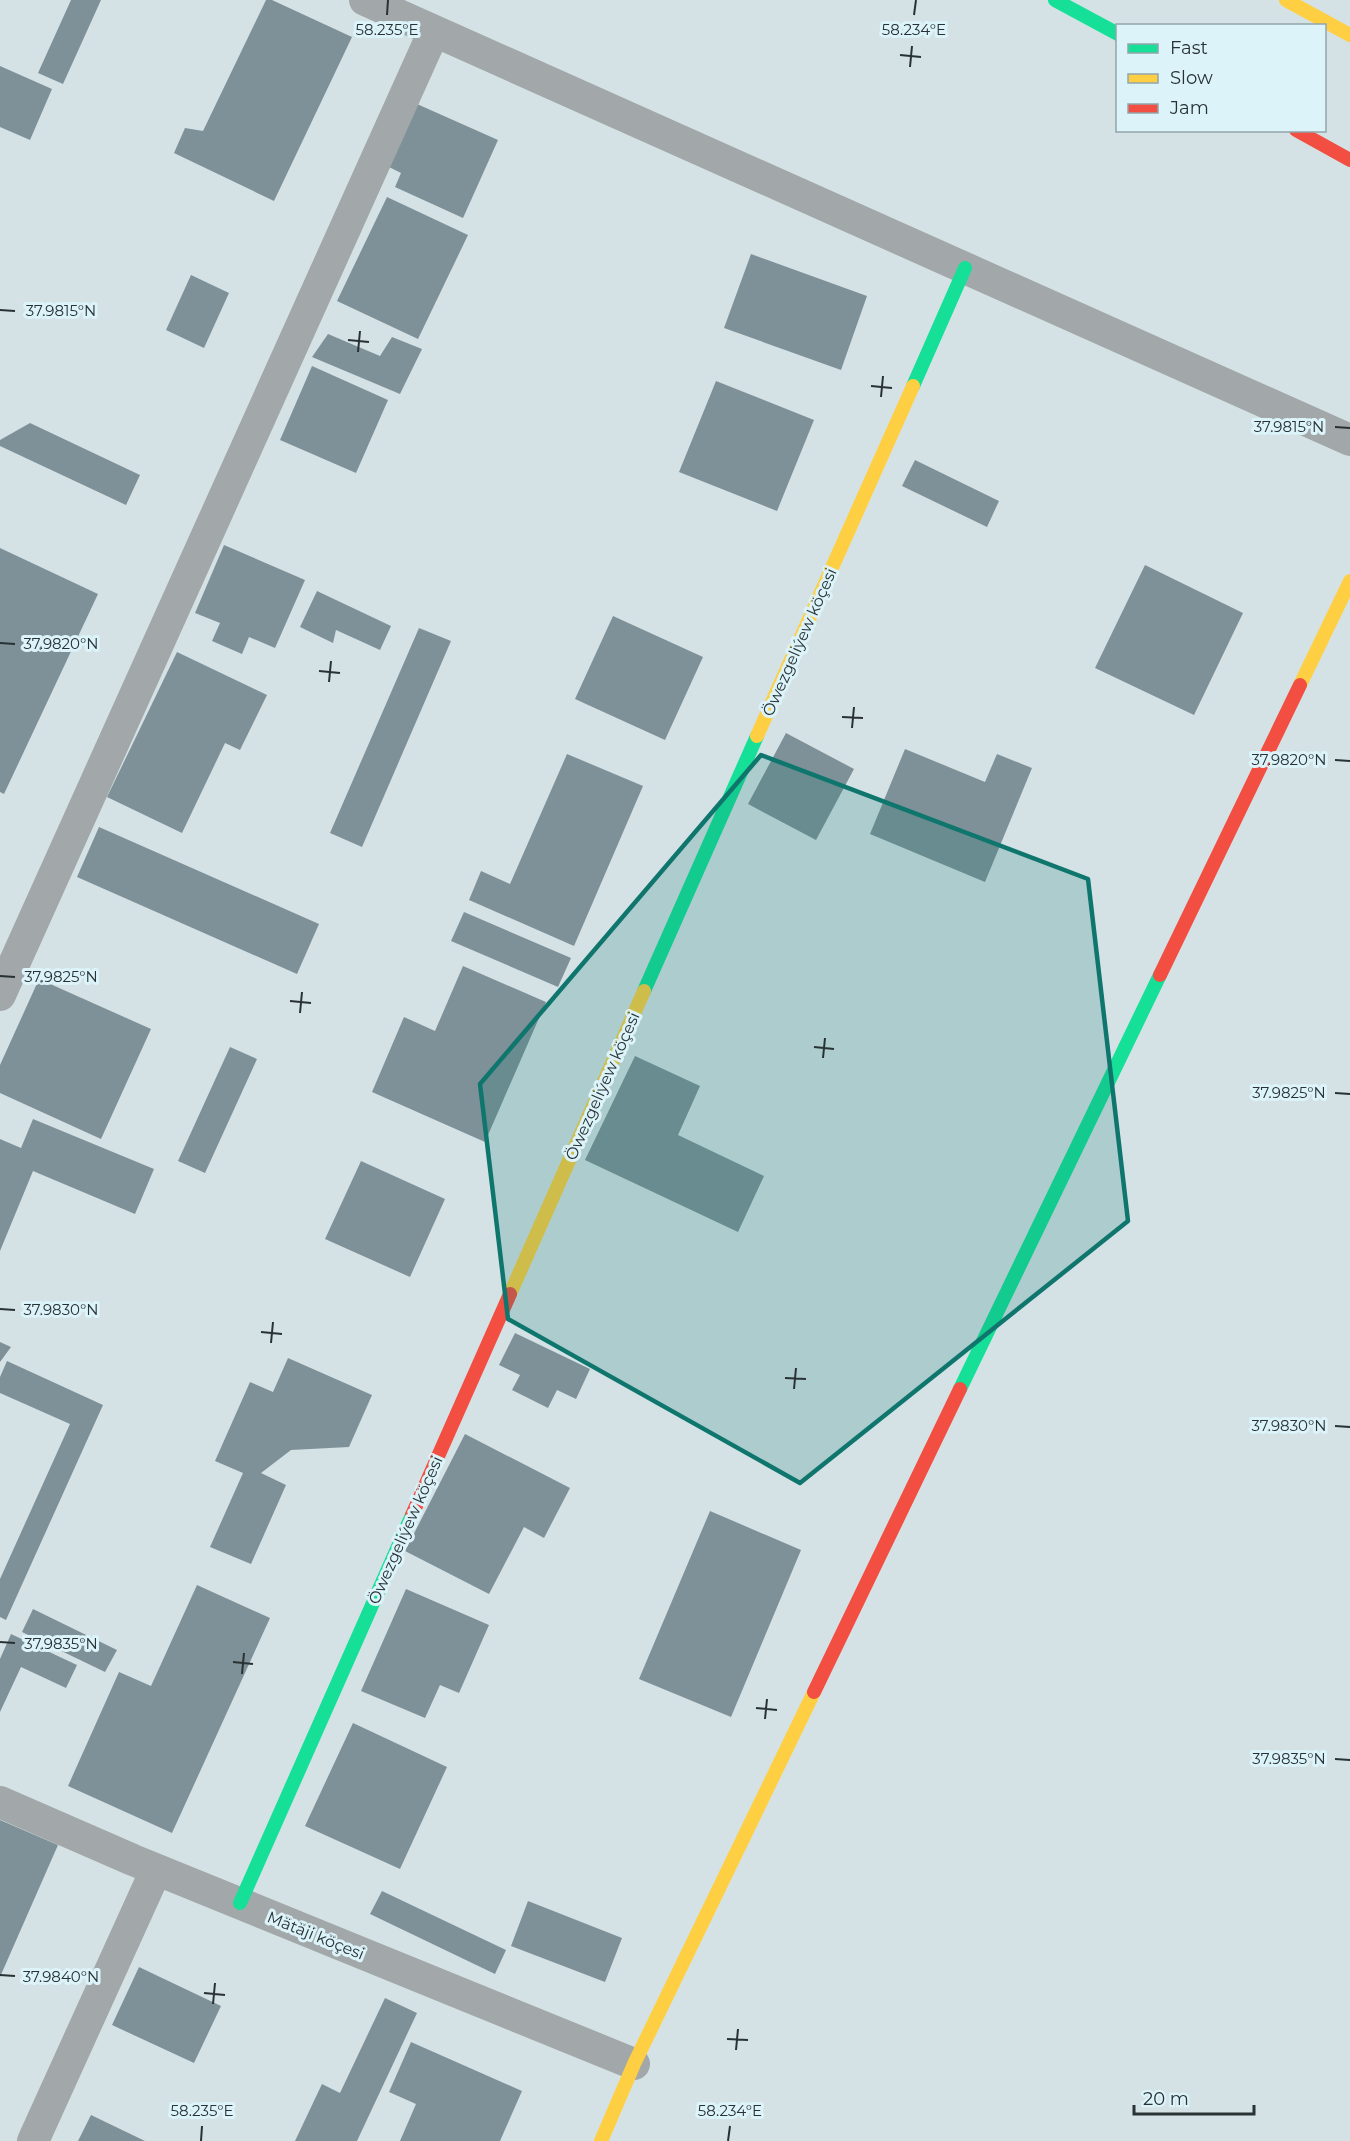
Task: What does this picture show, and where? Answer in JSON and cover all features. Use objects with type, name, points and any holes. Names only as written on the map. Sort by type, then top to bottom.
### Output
[{"type":"street","points":[[365,0],[1350,440]]},
{"type":"street","points":[[1054,0],[1116,33]]},
{"type":"street","points":[[1286,0],[1350,35]]},
{"type":"street","points":[[0,995],[434,31]]},
{"type":"street","points":[[1300,132],[1350,160]]},
{"type":"street","name":"Öwezgeliýew köçesi","points":[[240,1904],[965,268]]},
{"type":"street","points":[[601,2141],[634,2064],[1350,581]]},
{"type":"street","name":"Mätäji köçesi","points":[[0,1802],[240,1904],[634,2064]]},
{"type":"street","points":[[33,2141],[156,1869]]},
{"type":"highlighted area","points":[[761,755],[1088,879],[1128,1221],[800,1483],[508,1319],[480,1084]]},
{"type":"building","points":[[71,0],[101,0],[63,84],[38,73]]},
{"type":"building","points":[[266,0],[272,0],[352,37],[274,201],[174,153],[185,128],[203,131]]},
{"type":"building","points":[[0,66],[52,89],[30,140],[0,127]]},
{"type":"building","points":[[417,104],[498,140],[463,218],[395,187],[401,173],[389,167]]},
{"type":"building","points":[[387,197],[468,235],[418,339],[337,301]]},
{"type":"building","points":[[751,254],[867,296],[841,370],[724,328]]},
{"type":"building","points":[[191,275],[229,293],[204,348],[166,330]]},
{"type":"building","points":[[328,334],[380,356],[392,337],[422,349],[400,394],[312,357]]},
{"type":"building","points":[[312,366],[388,400],[356,473],[280,440]]},
{"type":"building","points":[[716,381],[814,420],[777,511],[679,472]]},
{"type":"building","points":[[30,423],[140,475],[126,505],[0,446],[0,440]]},
{"type":"building","points":[[915,460],[999,501],[987,527],[902,486]]},
{"type":"building","points":[[224,545],[305,580],[275,648],[249,637],[242,654],[212,641],[220,623],[195,613]]},
{"type":"building","points":[[0,548],[98,594],[4,794],[0,792]]},
{"type":"building","points":[[1145,565],[1243,613],[1194,715],[1095,668]]},
{"type":"building","points":[[317,591],[391,626],[380,650],[336,630],[333,643],[300,627]]},
{"type":"building","points":[[613,616],[703,657],[665,740],[575,699]]},
{"type":"building","points":[[419,628],[451,641],[362,847],[330,833]]},
{"type":"building","points":[[177,652],[267,695],[240,750],[225,743],[182,833],[107,797]]},
{"type":"building","points":[[786,733],[854,769],[816,840],[748,804]]},
{"type":"building","points":[[905,749],[985,782],[997,754],[1032,768],[985,882],[870,834]]},
{"type":"building","points":[[567,754],[643,786],[574,946],[469,900],[481,871],[510,884]]},
{"type":"building","points":[[99,827],[319,924],[297,974],[77,877]]},
{"type":"building","points":[[464,912],[571,958],[558,987],[451,941]]},
{"type":"building","points":[[463,966],[546,1002],[485,1142],[372,1092],[404,1017],[435,1031]]},
{"type":"building","points":[[39,979],[151,1029],[101,1139],[0,1093],[0,1065]]},
{"type":"building","points":[[230,1047],[257,1059],[205,1173],[178,1161]]},
{"type":"building","points":[[635,1056],[700,1086],[678,1135],[764,1176],[738,1232],[585,1160]]},
{"type":"building","points":[[33,1119],[154,1169],[135,1214],[33,1171],[0,1251],[0,1139],[21,1148]]},
{"type":"building","points":[[361,1161],[445,1199],[410,1277],[325,1239]]},
{"type":"building","points":[[515,1333],[590,1369],[576,1399],[557,1390],[548,1408],[512,1390],[520,1375],[499,1365]]},
{"type":"building","points":[[0,1342],[11,1347],[0,1362]]},
{"type":"building","points":[[288,1358],[372,1395],[349,1447],[291,1450],[261,1473],[286,1485],[251,1564],[210,1547],[243,1473],[215,1461],[250,1382],[273,1392]]},
{"type":"building","points":[[7,1361],[103,1405],[6,1620],[0,1617],[0,1579],[70,1424],[0,1393],[0,1377]]},
{"type":"building","points":[[465,1434],[570,1488],[544,1538],[524,1527],[489,1594],[405,1551]]},
{"type":"building","points":[[710,1511],[801,1550],[731,1717],[639,1679]]},
{"type":"building","points":[[197,1585],[270,1618],[172,1833],[68,1786],[119,1672],[151,1686]]},
{"type":"building","points":[[406,1589],[489,1625],[459,1693],[440,1685],[425,1718],[361,1691]]},
{"type":"building","points":[[33,1609],[117,1650],[105,1672],[22,1632]]},
{"type":"building","points":[[11,1634],[77,1665],[66,1688],[21,1667],[0,1712],[0,1659]]},
{"type":"building","points":[[353,1723],[447,1767],[400,1869],[305,1826]]},
{"type":"building","points":[[0,1820],[58,1845],[0,1977]]},
{"type":"building","points":[[382,1891],[506,1950],[495,1974],[370,1914]]},
{"type":"building","points":[[528,1901],[622,1938],[605,1982],[511,1946]]},
{"type":"building","points":[[139,1967],[221,2006],[194,2063],[112,2025]]},
{"type":"building","points":[[385,1998],[417,2013],[357,2141],[295,2141],[322,2084],[340,2093]]},
{"type":"building","points":[[411,2042],[522,2091],[500,2141],[400,2141],[416,2104],[389,2092]]},
{"type":"building","points":[[91,2115],[145,2141],[78,2141]]},
{"type":"traffic: fast","points":[[1055,0],[1116,33]]},
{"type":"traffic: fast","points":[[913,386],[965,268]]},
{"type":"traffic: fast","points":[[644,991],[757,736]]},
{"type":"traffic: fast","points":[[960,1389],[1160,975]]},
{"type":"traffic: fast","points":[[240,1903],[412,1515]]},
{"type":"traffic: slow","points":[[1286,0],[1350,35]]},
{"type":"traffic: slow","points":[[757,736],[913,386]]},
{"type":"traffic: slow","points":[[1300,685],[1350,581]]},
{"type":"traffic: slow","points":[[510,1294],[644,991]]},
{"type":"traffic: slow","points":[[601,2141],[634,2064],[814,1692]]},
{"type":"traffic: jam","points":[[1300,132],[1350,160]]},
{"type":"traffic: jam","points":[[1160,975],[1300,685]]},
{"type":"traffic: jam","points":[[412,1515],[510,1294]]},
{"type":"traffic: jam","points":[[814,1692],[960,1389]]}]
